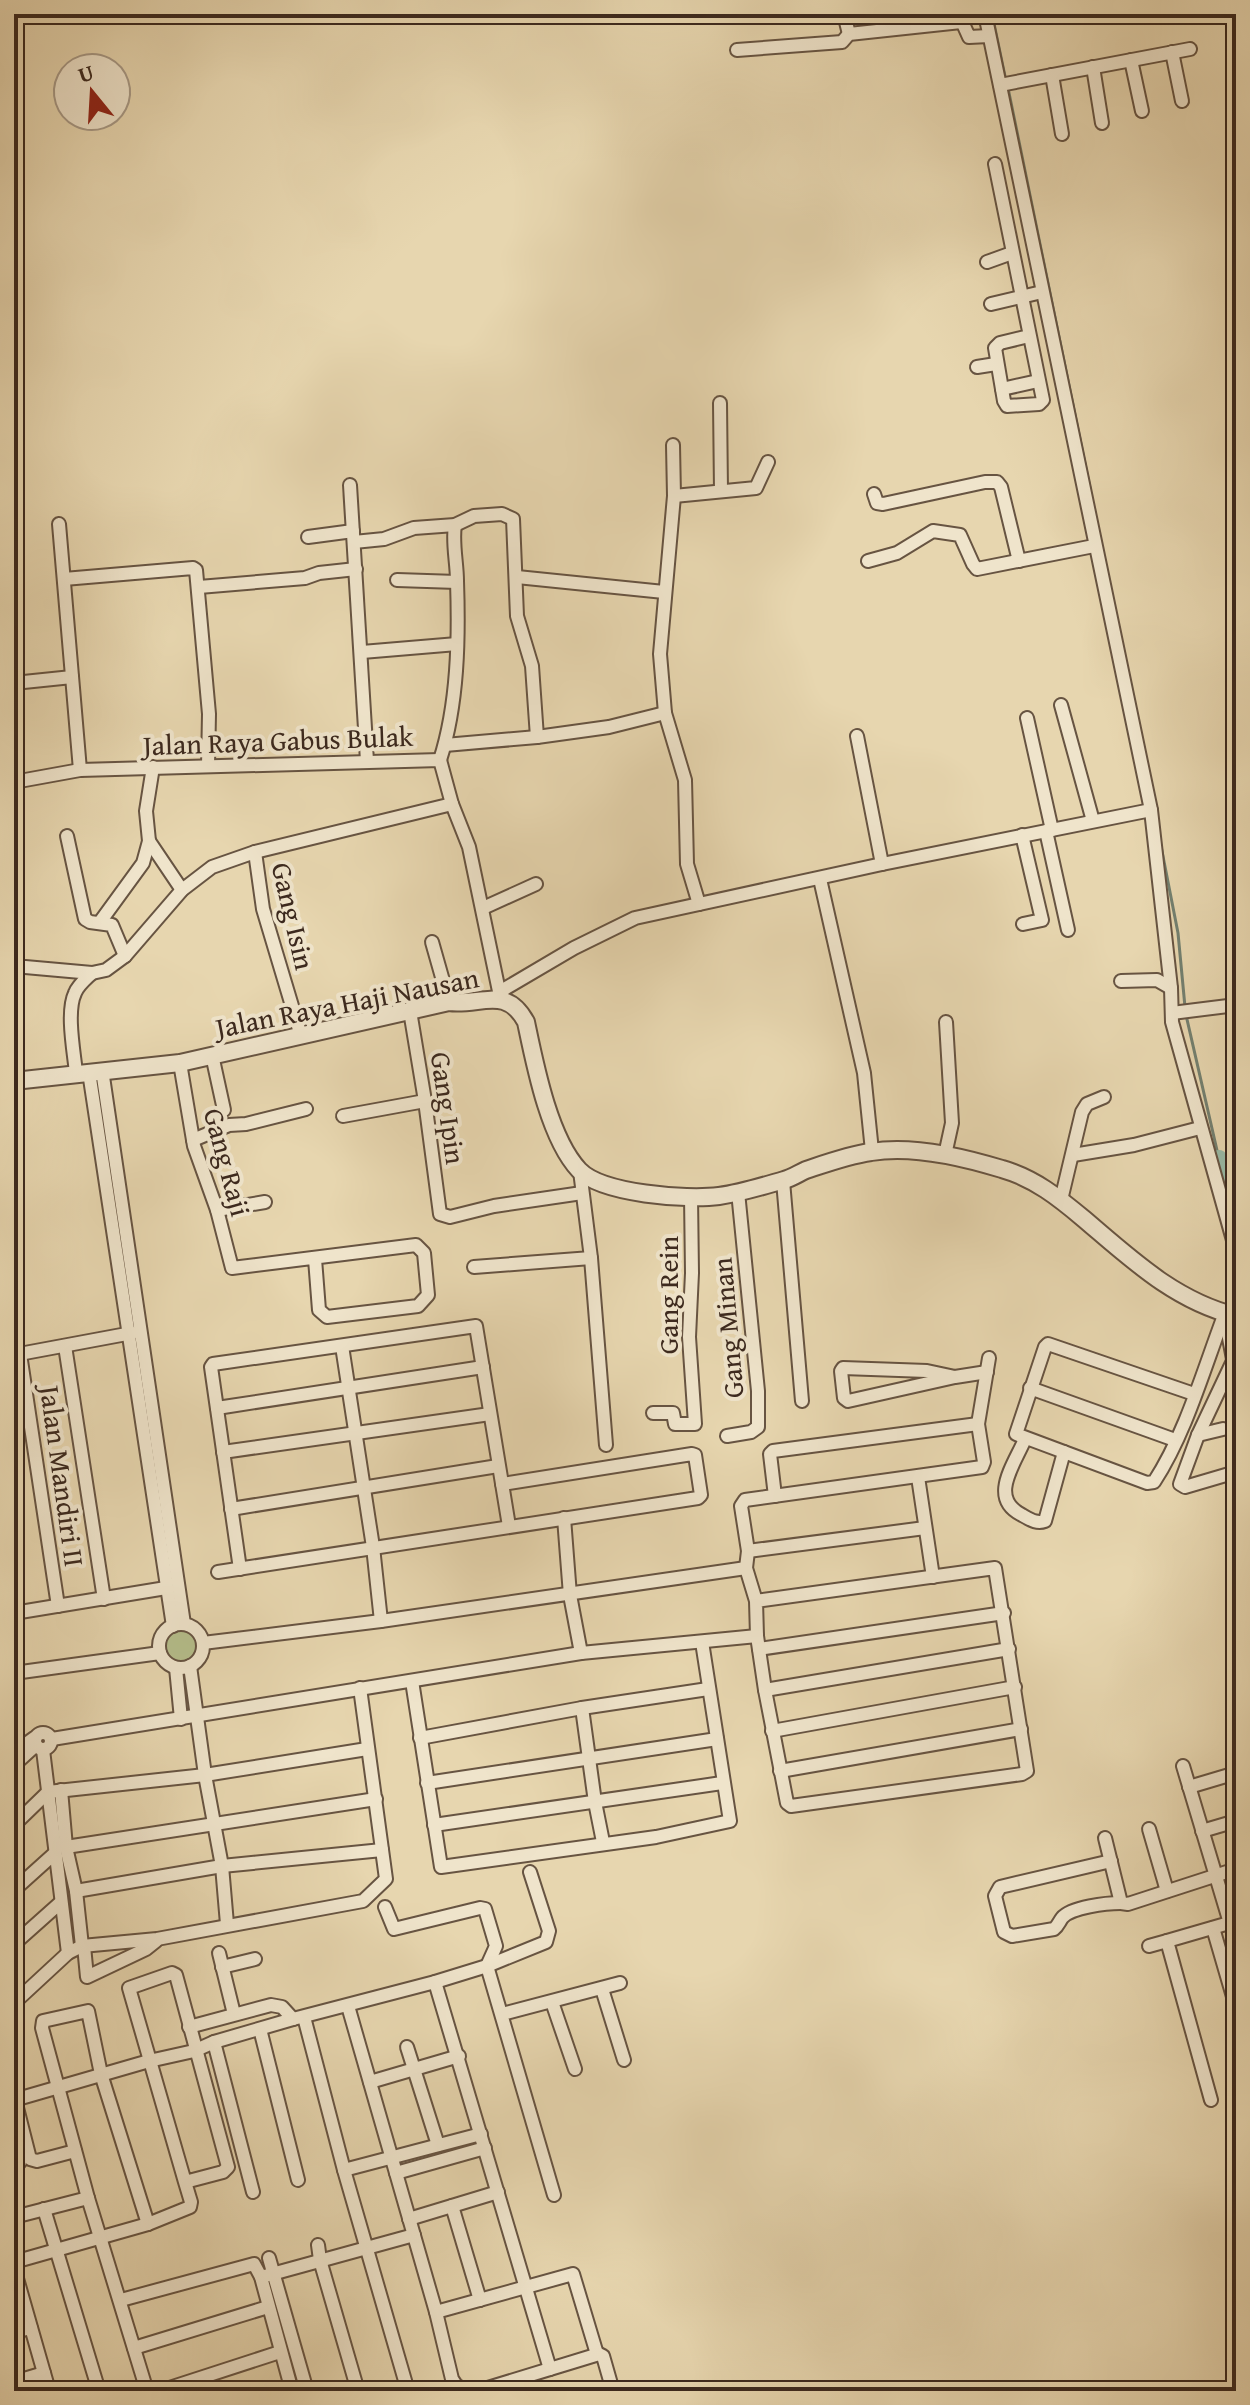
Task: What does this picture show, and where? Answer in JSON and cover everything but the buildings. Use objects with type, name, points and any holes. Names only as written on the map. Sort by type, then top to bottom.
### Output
[{"type":"street","points":[[844,14],[849,34]]},
{"type":"street","points":[[985,14],[1004,84],[1042,292],[1151,810],[1177,1042],[1236,1251]]},
{"type":"street","points":[[737,50],[842,42],[849,34],[960,18],[969,37],[989,36]]},
{"type":"street","points":[[1004,84],[1190,49]]},
{"type":"street","points":[[1172,52],[1182,101]]},
{"type":"street","points":[[1131,60],[1142,111]]},
{"type":"street","points":[[1093,67],[1102,123]]},
{"type":"street","points":[[1052,75],[1062,134]]},
{"type":"street","points":[[995,164],[999,215],[1012,253],[1043,400],[1040,404],[1007,406],[994,352],[997,345],[1029,336]]},
{"type":"street","points":[[987,262],[1012,253]]},
{"type":"street","points":[[991,304],[1042,292]]},
{"type":"street","points":[[977,367],[996,364]]},
{"type":"street","points":[[1002,389],[1038,381]]},
{"type":"street","points":[[720,403],[721,491]]},
{"type":"street","points":[[673,445],[674,496],[660,654],[665,713],[685,780],[687,864],[699,904]]},
{"type":"street","points":[[674,496],[757,487],[768,462]]},
{"type":"street","points":[[874,494],[877,503],[883,504],[997,482],[1001,487],[1019,561]]},
{"type":"street","points":[[350,485],[367,761]]},
{"type":"street","points":[[308,537],[384,539],[414,528],[455,525],[474,516],[502,514],[513,519],[517,616],[532,666],[537,737]]},
{"type":"street","points":[[59,524],[80,770]]},
{"type":"street","points":[[440,760],[455,676],[455,525]]},
{"type":"street","points":[[868,561],[897,553],[933,531],[960,535],[977,569],[1094,546]]},
{"type":"street","points":[[64,579],[193,568],[199,587],[209,714],[208,766]]},
{"type":"street","points":[[199,587],[305,578],[319,573],[356,569]]},
{"type":"street","points":[[517,577],[664,592]]},
{"type":"street","points":[[397,580],[457,582]]},
{"type":"street","points":[[362,652],[457,644]]},
{"type":"street","points":[[14,683],[72,677]]},
{"type":"street","points":[[1061,705],[1093,821]]},
{"type":"street","points":[[445,745],[609,727],[665,713]]},
{"type":"street","points":[[1027,718],[1068,930]]},
{"type":"street","points":[[857,736],[882,864]]},
{"type":"street","name":"Jalan Raya Gabus Bulak","points":[[14,782],[80,770],[440,760],[452,804],[469,847],[500,995]]},
{"type":"street","points":[[100,922],[139,870],[149,841],[146,811],[153,767]]},
{"type":"street","points":[[14,966],[92,973],[106,970],[125,956],[182,890],[212,867],[255,852],[452,804]]},
{"type":"street","points":[[500,995],[574,948],[635,918],[1151,810]]},
{"type":"street","points":[[1022,835],[1042,920]]},
{"type":"street","points":[[67,836],[85,919],[112,925],[125,956]]},
{"type":"street","points":[[149,841],[182,890]]},
{"type":"street","name":"Gang Isin","points":[[255,852],[263,909],[301,1036]]},
{"type":"street","points":[[820,879],[864,1073],[872,1151]]},
{"type":"street","points":[[483,908],[536,884]]},
{"type":"street","points":[[1023,924],[1065,914]]},
{"type":"street","points":[[432,942],[449,1002]]},
{"type":"street","points":[[92,973],[76,990],[71,1010],[104,1140],[178,1625]]},
{"type":"street","points":[[1121,981],[1157,980],[1171,988]]},
{"type":"street","name":"Jalan Raya Haji Nausan","points":[[14,1081],[180,1063],[449,1002],[463,1004],[500,995],[517,1008],[526,1022],[555,1126],[569,1157],[580,1171]]},
{"type":"street","points":[[1172,1013],[1236,1005]]},
{"type":"street","name":"Gang Ipin","points":[[410,1011],[441,1216],[450,1217],[494,1206],[582,1193]]},
{"type":"street","points":[[945,1155],[952,1123],[946,1022]]},
{"type":"street","points":[[212,1055],[224,1110]]},
{"type":"street","name":"Gang Raji","points":[[180,1063],[193,1140],[217,1210],[230,1265],[236,1269],[315,1259]]},
{"type":"street","points":[[1061,1200],[1083,1108],[1104,1097]]},
{"type":"street","points":[[343,1116],[425,1101]]},
{"type":"street","points":[[193,1140],[229,1125],[246,1124],[306,1109]]},
{"type":"street","points":[[1073,1155],[1134,1145],[1200,1128]]},
{"type":"street","points":[[580,1171],[599,1183],[648,1193],[720,1196],[783,1181],[842,1158],[872,1151],[904,1150],[945,1155],[1007,1170],[1037,1184],[1061,1200],[1164,1285],[1230,1315]]},
{"type":"street","points":[[580,1171],[591,1258],[606,1445]]},
{"type":"street","points":[[783,1181],[802,1401]]},
{"type":"street","name":"Gang Minan","points":[[727,1436],[751,1432],[758,1427],[758,1391],[738,1192]]},
{"type":"street","name":"Gang Rein","points":[[653,1413],[673,1413],[675,1424],[695,1424],[689,1337],[691,1196]]},
{"type":"street","points":[[217,1210],[265,1202]]},
{"type":"street","points":[[416,1245],[424,1253],[428,1295],[418,1306],[327,1317],[319,1310],[315,1259],[416,1245]]},
{"type":"street","points":[[474,1267],[591,1258]]},
{"type":"street","points":[[1230,1315],[1234,1369],[1198,1435],[1181,1486],[1236,1472]]},
{"type":"street","points":[[1194,1394],[1051,1344],[1045,1347],[1016,1433],[1025,1439],[1151,1483],[1156,1480],[1175,1440],[1230,1315]]},
{"type":"street","points":[[240,1569],[212,1365],[476,1326],[509,1526]]},
{"type":"street","points":[[17,1354],[133,1333]]},
{"type":"street","points":[[65,1346],[104,1599]]},
{"type":"street","points":[[342,1346],[373,1547],[381,1621]]},
{"type":"street","name":"Jalan Mandiri II","points":[[17,1354],[58,1606]]},
{"type":"street","points":[[756,1601],[995,1568],[1027,1771],[791,1806],[787,1803],[772,1731],[758,1642],[756,1601],[746,1568],[745,1500],[982,1467],[984,1462],[978,1424],[989,1358]]},
{"type":"street","points":[[217,1408],[483,1367]]},
{"type":"street","points":[[955,1377],[927,1371],[843,1368],[841,1371],[844,1398],[848,1401],[987,1372]]},
{"type":"street","points":[[1030,1388],[1175,1440]]},
{"type":"street","points":[[223,1452],[490,1414]]},
{"type":"street","points":[[775,1496],[770,1454],[773,1451],[978,1424]]},
{"type":"street","points":[[1198,1435],[1223,1429]]},
{"type":"street","points":[[1025,1439],[1004,1492],[1005,1501],[1011,1510],[1036,1522],[1045,1521],[1064,1452]]},
{"type":"street","points":[[218,1572],[698,1498],[701,1495],[695,1455],[502,1484]]},
{"type":"street","points":[[231,1509],[498,1466]]},
{"type":"street","points":[[154,1471],[166,1588],[178,1625]]},
{"type":"street","points":[[918,1477],[933,1577]]},
{"type":"street","points":[[564,1518],[570,1595],[581,1653]]},
{"type":"street","points":[[748,1551],[925,1528]]},
{"type":"street","points":[[203,1643],[570,1595],[746,1568]]},
{"type":"street","points":[[14,1613],[166,1588]]},
{"type":"street","points":[[14,1747],[581,1653],[702,1642],[758,1642],[1004,1613]]},
{"type":"street","points":[[178,1625],[197,1630],[203,1643],[201,1657],[190,1666],[176,1668],[164,1660],[158,1646],[161,1639],[178,1625]]},
{"type":"street","points":[[412,1681],[441,1867],[656,1837],[730,1821],[702,1642]]},
{"type":"street","points":[[765,1690],[1009,1649]]},
{"type":"street","points":[[14,1673],[160,1653]]},
{"type":"street","points":[[190,1666],[205,1775],[222,1866],[227,1924]]},
{"type":"street","points":[[176,1668],[181,1719]]},
{"type":"street","points":[[772,1731],[1015,1687]]},
{"type":"street","points":[[14,2003],[68,1953],[83,1946],[157,1939],[363,1901],[386,1879],[360,1688]]},
{"type":"street","points":[[420,1738],[582,1708],[708,1689]]},
{"type":"street","points":[[582,1708],[603,1842]]},
{"type":"street","points":[[780,1771],[1021,1729]]},
{"type":"street","points":[[427,1783],[717,1739]]},
{"type":"street","points":[[14,1765],[42,1742]]},
{"type":"street","points":[[42,1742],[76,1891],[87,1977],[146,1949],[157,1939]]},
{"type":"street","points":[[14,1825],[55,1791],[205,1775],[367,1749]]},
{"type":"street","points":[[1149,1946],[1233,1922],[1183,1766]]},
{"type":"street","points":[[1189,1787],[1236,1773]]},
{"type":"street","points":[[434,1825],[722,1783]]},
{"type":"street","points":[[55,1791],[54,1854],[68,1953]]},
{"type":"street","points":[[66,1847],[376,1799]]},
{"type":"street","points":[[1202,1831],[1236,1821]]},
{"type":"street","points":[[1149,1829],[1167,1891]]},
{"type":"street","points":[[1105,1838],[1121,1903]]},
{"type":"street","points":[[76,1891],[222,1866],[382,1850]]},
{"type":"street","points":[[14,1890],[54,1854]]},
{"type":"street","points":[[1111,1861],[1000,1887],[995,1896],[1004,1932],[1012,1936],[1054,1929],[1069,1914],[1100,1905],[1128,1904],[1236,1869]]},
{"type":"street","points":[[75,2151],[37,2161],[30,2159],[14,2099],[435,1982],[487,1966],[546,1942],[549,1938],[530,1872]]},
{"type":"street","points":[[14,1944],[60,1903]]},
{"type":"street","points":[[385,1907],[394,1929],[485,1909],[496,1946],[487,1966],[554,2195]]},
{"type":"street","points":[[1213,1928],[1236,2007]]},
{"type":"street","points":[[1167,1941],[1211,2100]]},
{"type":"street","points":[[219,1953],[234,2014]]},
{"type":"street","points":[[222,1967],[255,1959]]},
{"type":"street","points":[[14,2262],[148,2224],[190,2207],[129,1987],[174,1974],[228,2167],[223,2172],[185,2182]]},
{"type":"street","points":[[435,1982],[550,2369]]},
{"type":"street","points":[[502,2014],[620,1983]]},
{"type":"street","points":[[602,1989],[624,2060]]},
{"type":"street","points":[[552,2002],[575,2069]]},
{"type":"street","points":[[189,2027],[271,2005],[282,2007],[299,2018],[408,2391]]},
{"type":"street","points":[[348,2006],[436,2312],[452,2379],[466,2391]]},
{"type":"street","points":[[147,2391],[88,2198],[42,2028],[43,2021],[88,2011],[101,2074],[148,2224]]},
{"type":"street","points":[[260,2029],[298,2180]]},
{"type":"street","points":[[214,2042],[253,2192]]},
{"type":"street","points":[[407,2047],[438,2145]]},
{"type":"street","points":[[370,2082],[459,2056]]},
{"type":"street","points":[[344,2170],[481,2134]]},
{"type":"street","points":[[396,2173],[485,2148]]},
{"type":"street","points":[[409,2219],[498,2192]]},
{"type":"street","points":[[14,2217],[88,2198]]},
{"type":"street","points":[[452,2206],[480,2300]]},
{"type":"street","points":[[44,2209],[99,2391]]},
{"type":"street","points":[[261,2277],[414,2235]]},
{"type":"street","points":[[318,2245],[358,2391]]},
{"type":"street","points":[[269,2258],[307,2391]]},
{"type":"street","points":[[121,2300],[251,2263],[257,2267],[261,2277],[292,2391]]},
{"type":"street","points":[[436,2312],[573,2274],[597,2354]]},
{"type":"street","points":[[15,2277],[48,2387]]},
{"type":"street","points":[[134,2348],[268,2307]]},
{"type":"street","points":[[14,2332],[31,2328]]},
{"type":"street","points":[[160,2391],[280,2352]]},
{"type":"street","points":[[478,2391],[597,2354],[603,2356],[613,2391]]},
{"type":"street","points":[[14,2382],[44,2373]]},
{"type":"green space","points":[[184,1624],[201,1637],[202,1649],[191,1667],[198,1717],[181,1719],[176,1668],[164,1659],[158,1646],[167,1631]]},
{"type":"waterway","points":[[992,14],[1006,81]]},
{"type":"waterway","points":[[1008,88],[1090,488]]},
{"type":"waterway","points":[[1160,841],[1178,933],[1185,1007]]},
{"type":"waterway","points":[[1186,1015],[1219,1159]]},
{"type":"waterway","points":[[1219,1159],[1236,1220]]}]
